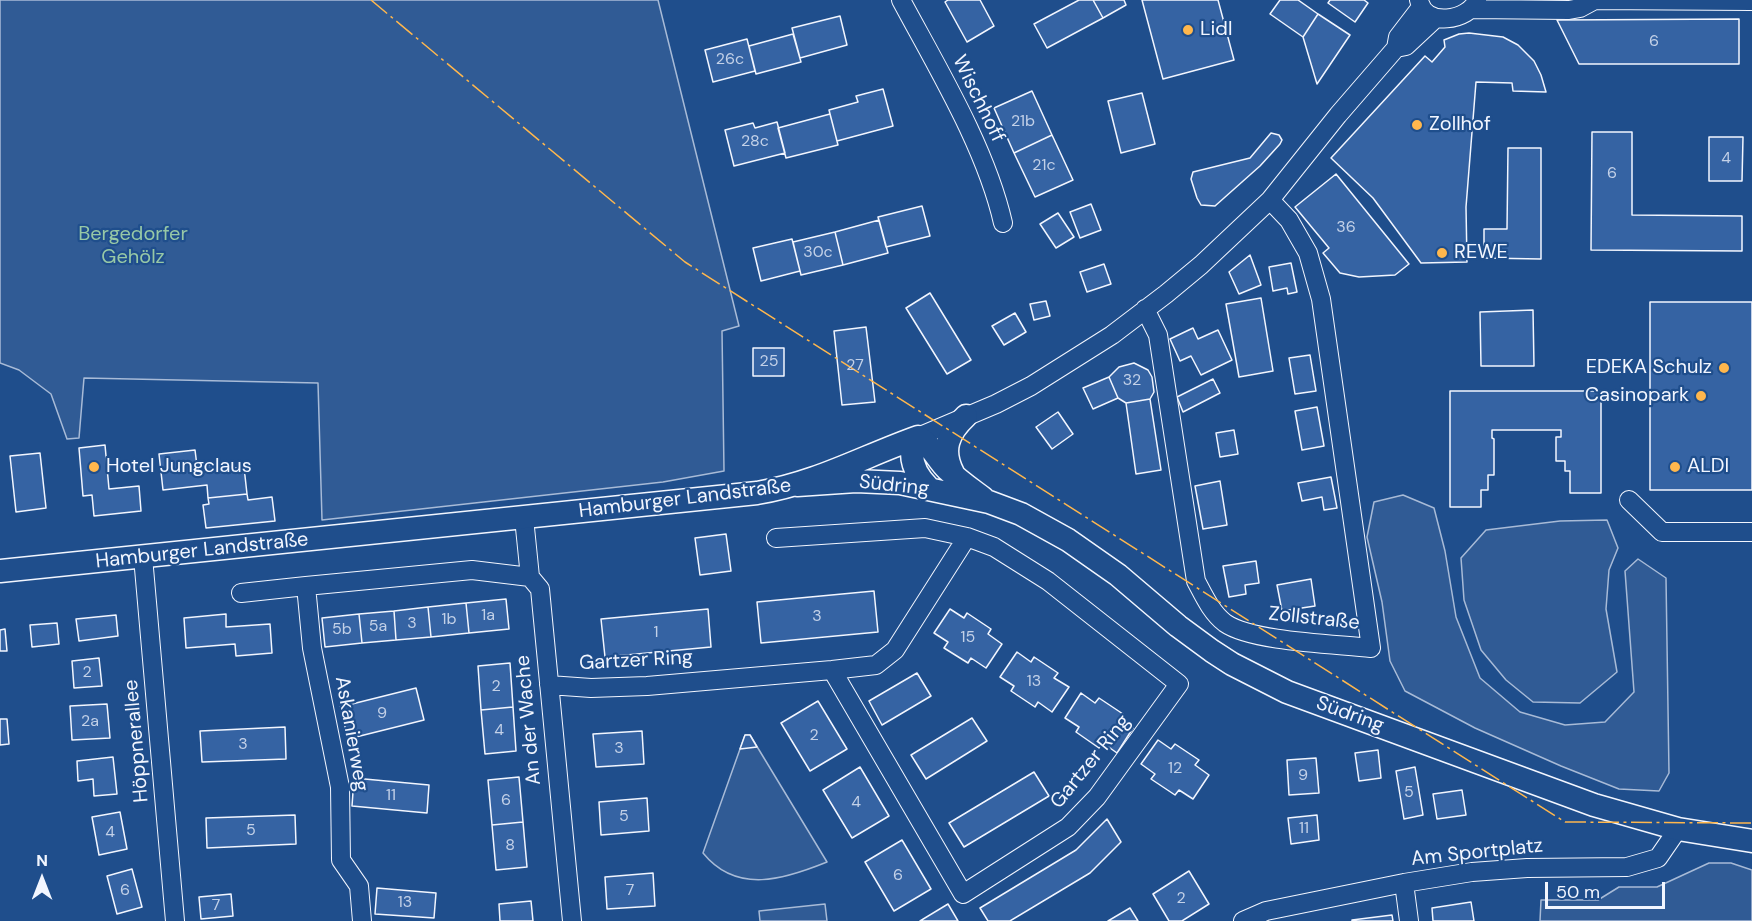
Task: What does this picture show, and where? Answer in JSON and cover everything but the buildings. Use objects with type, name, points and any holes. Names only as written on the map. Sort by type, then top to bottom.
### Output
[{"type":"main road","points":[[955,477],[946,455],[946,445],[951,434],[966,416]]},
{"type":"main road","points":[[917,438],[912,453],[915,470],[928,487]]},
{"type":"main road","name":"Südring","points":[[917,438],[926,443],[955,477],[989,502]]},
{"type":"main road","name":"Hamburger Landstraße","points":[[0,571],[758,493],[797,485],[917,438]]},
{"type":"main road","name":"Südring","points":[[797,485],[871,481],[900,483],[928,487],[989,502],[1021,514],[1084,551],[1118,575],[1178,626],[1212,651],[1232,664],[1287,692],[1594,805],[1678,829],[1752,841]]},
{"type":"street","name":"Wischhoff","points":[[901,0],[941,74],[991,176],[1003,223]]},
{"type":"street","points":[[1420,3],[1428,16],[1436,18],[1452,17],[1474,5],[1569,10],[1580,8],[1591,1],[1752,1]]},
{"type":"street","name":"Hamburger Landstraße","points":[[917,438],[1030,386],[1071,362],[1112,335],[1201,265],[1270,200],[1338,115],[1396,48],[1398,37],[1420,3]]},
{"type":"street","name":"Hamburger Landstraße","points":[[1396,48],[1406,46],[1436,18]]},
{"type":"street","name":"Zollstraße","points":[[1145,309],[1158,335],[1196,581],[1208,604],[1226,623],[1251,634],[1371,648],[1321,299],[1308,253],[1289,220],[1270,200]]},
{"type":"street","points":[[1629,500],[1662,532],[1752,532]]},
{"type":"street","name":"An der Wache","points":[[524,518],[530,577],[540,589],[572,921]]},
{"type":"street","name":"Gartzer Ring","points":[[776,538],[925,528],[967,537],[994,547],[1048,581],[1179,684],[1097,797],[1068,827],[963,894],[832,670]]},
{"type":"street","name":"Gartzer Ring","points":[[549,686],[636,687],[876,664],[895,650],[967,537]]},
{"type":"street","name":"Höppnerallee","points":[[143,557],[175,921]]},
{"type":"street","points":[[241,593],[472,570],[530,577]]},
{"type":"street","name":"Askanierweg","points":[[306,586],[312,648],[340,788],[341,860],[359,886],[362,921]]},
{"type":"street","name":"Am Sportplatz","points":[[1243,921],[1404,883],[1472,872],[1527,868],[1627,867],[1658,858],[1678,829]]},
{"type":"street","points":[[1404,883],[1409,921]]},
{"type":"green space","name":"Bergedorfer Gehölz","points":[[0,0],[658,0],[739,326],[722,331],[724,471],[663,482],[322,520],[318,383],[84,378],[79,438],[67,439],[51,394],[19,370],[0,363]]},
{"type":"green space","points":[[1403,495],[1434,508],[1445,551],[1456,617],[1480,678],[1520,712],[1565,725],[1605,722],[1634,692],[1625,571],[1638,559],[1666,578],[1669,773],[1659,791],[1619,789],[1475,728],[1405,691],[1390,661],[1382,602],[1367,537],[1374,502]]},
{"type":"green space","points":[[1607,520],[1618,548],[1609,570],[1606,609],[1617,672],[1580,703],[1533,702],[1506,680],[1481,650],[1464,600],[1461,558],[1486,530],[1560,521]]},
{"type":"green space","points":[[745,735],[750,735],[827,862],[778,878],[746,879],[731,875],[716,866],[703,853]]},
{"type":"green space","points":[[1709,863],[1731,863],[1752,870],[1752,921],[1540,921],[1541,900],[1598,900],[1619,887],[1657,887]]},
{"type":"green space","points":[[825,904],[827,921],[760,921],[759,911]]},
{"type":"power","points":[[371,0],[685,262],[1565,822],[1752,823]]},
{"type":"place","name":"Lidl","points":[[1188,30]]},
{"type":"place","name":"Zollhof","points":[[1417,125]]},
{"type":"place","name":"REWE","points":[[1442,253]]},
{"type":"place","name":"EDEKA Schulz","points":[[1724,368]]},
{"type":"place","name":"Casinopark","points":[[1701,396]]},
{"type":"place","name":"Hotel Jungclaus","points":[[94,467]]},
{"type":"place","name":"ALDI","points":[[1675,467]]}]
